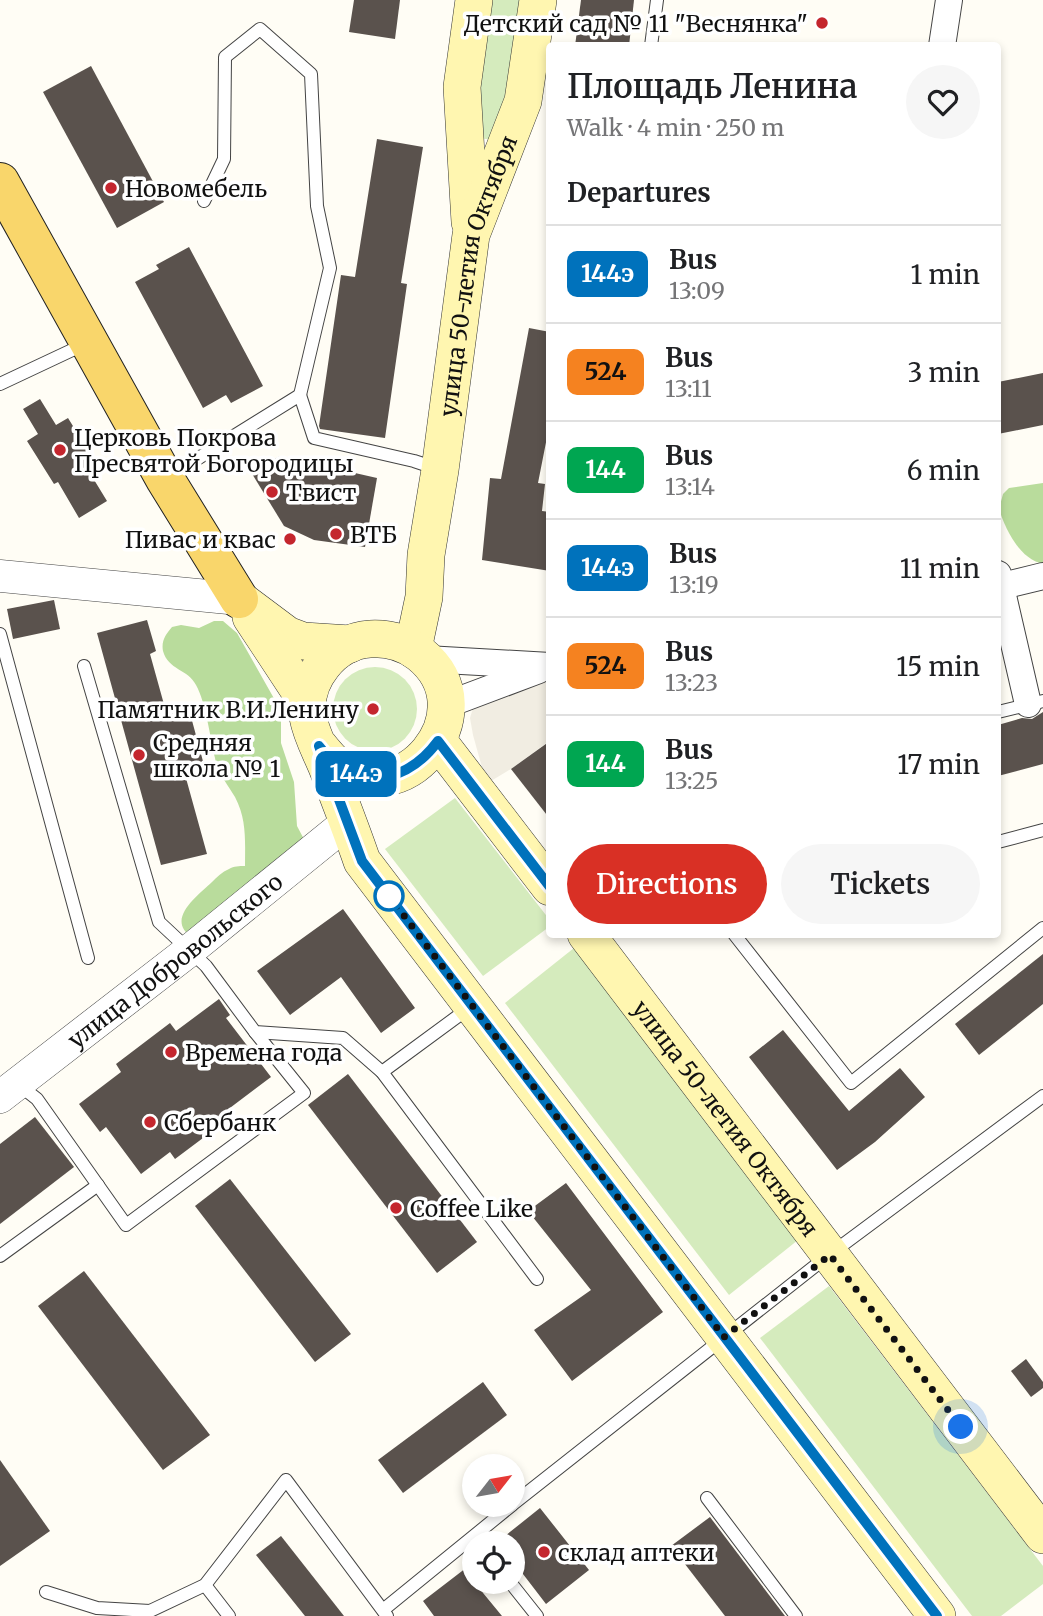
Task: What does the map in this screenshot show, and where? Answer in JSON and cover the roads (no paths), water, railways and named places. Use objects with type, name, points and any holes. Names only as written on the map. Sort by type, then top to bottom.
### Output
[{"type":"main road","points":[[471,235],[462,87],[474,0]]},
{"type":"main road","name":"улица 50-летия Октября","points":[[393,648],[424,597],[426,555],[471,235],[523,101],[538,0]]},
{"type":"main road","points":[[0,182],[165,479],[307,702]]},
{"type":"main road","points":[[239,599],[295,638],[393,648],[440,679],[446,705],[444,725],[438,741],[428,755],[349,821]]},
{"type":"main road","points":[[393,648],[333,654],[313,679],[307,702],[311,731],[349,821],[362,861],[937,1616]]},
{"type":"main road","points":[[438,741],[546,882]]},
{"type":"main road","points":[[319,746],[333,762],[349,772],[364,776],[390,776],[407,770]]},
{"type":"main road","name":"улица 50-летия Октября","points":[[589,938],[1043,1535]]},
{"type":"street","points":[[943,42],[949,0]]},
{"type":"street","points":[[0,576],[239,599]]},
{"type":"street","points":[[1001,583],[1043,576]]},
{"type":"street","points":[[1001,593],[1035,702]]},
{"type":"street","points":[[393,648],[546,667]]},
{"type":"street","points":[[446,705],[546,668]]},
{"type":"street","name":"улица Добровольского","points":[[9,1090],[190,950],[349,821]]},
{"type":"lane","points":[[652,42],[657,0]]},
{"type":"lane","points":[[204,201],[224,159],[225,57],[260,29],[311,74],[317,206],[330,268],[300,395],[314,438],[414,461],[440,470]]},
{"type":"lane","points":[[0,384],[89,342]]},
{"type":"lane","points":[[165,479],[300,395]]},
{"type":"lane","points":[[0,634],[88,958]]},
{"type":"lane","points":[[9,1090],[37,1099],[126,1225],[304,1093],[206,966],[159,922],[85,666]]},
{"type":"lane","points":[[1001,711],[1035,702]]},
{"type":"lane","points":[[1001,841],[1043,830]]},
{"type":"lane","points":[[737,938],[851,1083],[1043,928]]},
{"type":"lane","points":[[382,1072],[472,1006]]},
{"type":"lane","points":[[255,1032],[343,1038],[382,1072],[537,1279]]},
{"type":"lane","points":[[525,1495],[830,1255],[1043,1096]]},
{"type":"lane","points":[[0,1256],[97,1185]]},
{"type":"lane","points":[[46,1592],[97,1608],[150,1611],[205,1585],[286,1480],[385,1613],[462,1551]]},
{"type":"lane","points":[[707,1498],[796,1616]]},
{"type":"lane","points":[[485,1531],[500,1517]]},
{"type":"lane","points":[[205,1585],[229,1616]]},
{"type":"lane","points":[[520,1594],[537,1616]]},
{"type":"place","name":"Детский сад № 11 \"Веснянка\"","points":[[822,23]]},
{"type":"place","name":"Новомебель","points":[[111,188]]},
{"type":"place","name":"Церковь Покрова Пресвятой Богородицы","points":[[60,450]]},
{"type":"place","name":"Твист","points":[[272,492]]},
{"type":"place","name":"ВТБ","points":[[336,534]]},
{"type":"place","name":"Пивас и квас","points":[[290,539]]},
{"type":"place","name":"Памятник В.И.Ленину","points":[[373,709]]},
{"type":"place","name":"Средняя школа № 1","points":[[139,755]]},
{"type":"place","name":"Времена года","points":[[171,1052]]},
{"type":"place","name":"Сбербанк","points":[[150,1122]]},
{"type":"place","name":"Coffee Like","points":[[396,1208]]},
{"type":"place","name":"склад аптеки","points":[[544,1552]]}]
